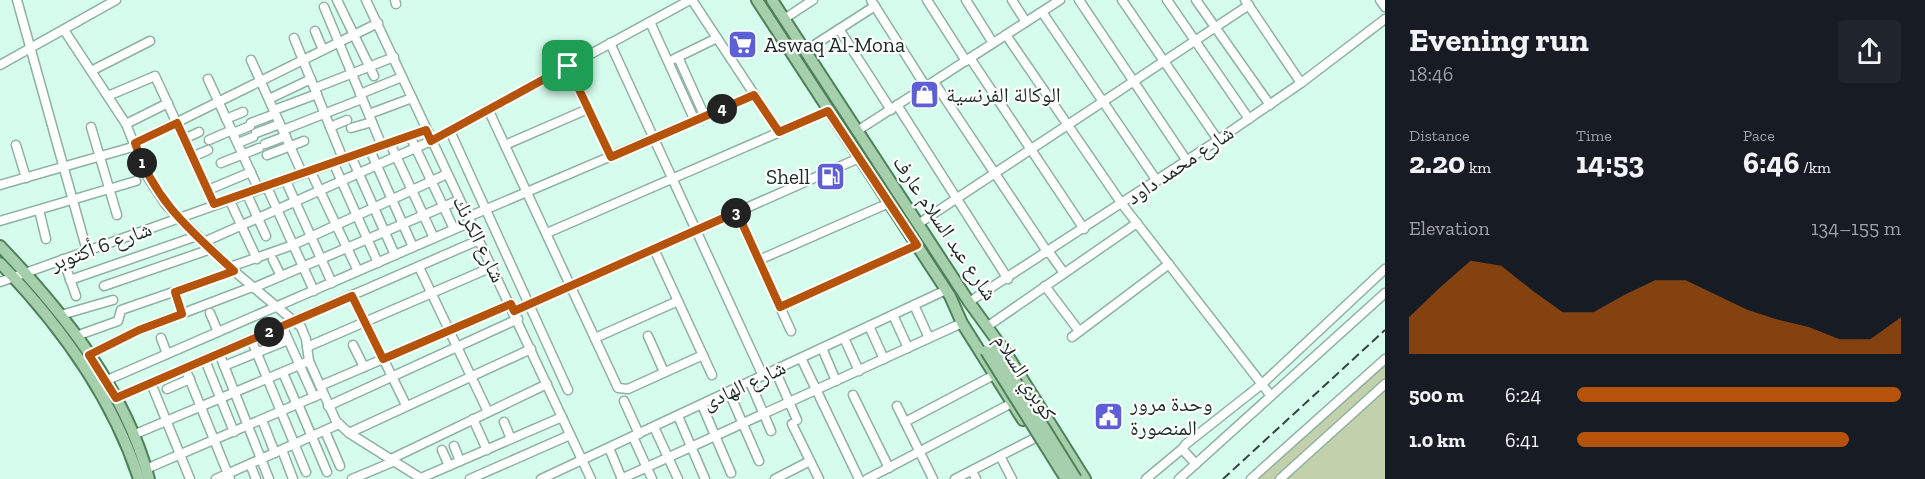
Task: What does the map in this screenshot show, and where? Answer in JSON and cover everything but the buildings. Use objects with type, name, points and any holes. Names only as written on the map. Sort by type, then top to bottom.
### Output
[{"type":"main road","name":"شارع عبد السلام عارف","points":[[757,0],[948,293],[962,323],[1060,479]]},
{"type":"main road","name":"شارع عبد السلام عارف","points":[[772,0],[969,302],[1006,352],[1085,479]]},
{"type":"main road","points":[[0,246],[61,315],[89,355],[116,398],[148,474]]},
{"type":"main road","points":[[0,263],[55,326],[97,387],[122,434],[139,479]]},
{"type":"main road","name":"كوبري السلام","points":[[948,293],[990,349],[1076,479]]},
{"type":"main road","name":"كوبري السلام","points":[[969,302],[990,349],[1066,479]]},
{"type":"main road","points":[[987,364],[1006,352]]},
{"type":"street","points":[[17,0],[87,251]]},
{"type":"street","points":[[0,65],[116,0]]},
{"type":"street","points":[[338,0],[374,76]]},
{"type":"street","name":"شارع الكرنك","points":[[366,0],[591,479]]},
{"type":"street","points":[[70,280],[241,225],[396,157],[450,131],[691,0],[779,132]]},
{"type":"street","points":[[784,18],[813,0]]},
{"type":"street","points":[[927,0],[1084,228]]},
{"type":"street","points":[[966,0],[993,43]]},
{"type":"street","points":[[1012,0],[1026,22]]},
{"type":"street","points":[[857,131],[1060,0]]},
{"type":"street","points":[[1079,0],[1187,161]]},
{"type":"street","points":[[1122,0],[1218,140]]},
{"type":"street","points":[[1167,0],[1249,119]]},
{"type":"street","points":[[1196,0],[1270,105]]},
{"type":"street","points":[[805,51],[873,3],[1064,273]]},
{"type":"street","points":[[918,224],[1195,41],[1247,3],[1301,83]]},
{"type":"street","points":[[324,7],[370,118],[396,157],[434,238]]},
{"type":"street","points":[[1042,12],[1157,180]]},
{"type":"street","name":"شارع محمد داود","points":[[969,302],[1008,279],[1270,105],[1385,19]]},
{"type":"street","points":[[650,22],[695,121]]},
{"type":"street","points":[[0,185],[136,145],[378,23]]},
{"type":"street","points":[[839,29],[957,198],[1008,279]]},
{"type":"street","points":[[64,30],[126,124],[156,191],[178,218],[200,239],[252,287],[295,320],[305,333],[309,361],[319,392]]},
{"type":"street","points":[[315,31],[323,50]]},
{"type":"street","points":[[1005,35],[1122,204],[1271,396]]},
{"type":"street","points":[[294,38],[330,127],[347,158],[359,173],[395,255]]},
{"type":"street","points":[[668,61],[717,38]]},
{"type":"street","points":[[91,71],[150,41]]},
{"type":"street","points":[[610,44],[763,376]]},
{"type":"street","points":[[209,140],[251,124],[351,73],[394,57]]},
{"type":"street","points":[[678,57],[705,117]]},
{"type":"street","points":[[251,60],[290,146],[320,191],[358,272]]},
{"type":"street","points":[[568,66],[611,157]]},
{"type":"street","points":[[108,96],[154,75],[214,204]]},
{"type":"street","points":[[238,143],[255,135],[283,130],[325,114],[402,77]]},
{"type":"street","points":[[208,79],[242,154],[251,172],[277,210],[314,291]]},
{"type":"street","points":[[269,99],[311,79]]},
{"type":"street","points":[[105,381],[454,229],[486,210],[527,191],[754,95]]},
{"type":"street","points":[[330,127],[370,118],[412,98]]},
{"type":"street","points":[[126,124],[168,103]]},
{"type":"street","points":[[488,109],[618,388],[628,389],[703,355]]},
{"type":"street","points":[[505,145],[588,109]]},
{"type":"street","points":[[547,233],[828,111]]},
{"type":"street","points":[[226,119],[243,112]]},
{"type":"street","points":[[91,127],[117,215]]},
{"type":"street","points":[[221,162],[262,146],[283,130]]},
{"type":"street","name":"شارع 6 أكتوبر","points":[[0,282],[246,192],[426,130]]},
{"type":"street","points":[[450,131],[568,390]]},
{"type":"street","points":[[184,138],[199,132]]},
{"type":"street","points":[[410,136],[454,229]]},
{"type":"street","points":[[267,155],[304,141]]},
{"type":"street","points":[[16,145],[26,178]]},
{"type":"street","points":[[192,157],[208,150]]},
{"type":"street","points":[[370,150],[413,247]]},
{"type":"street","points":[[328,405],[457,346],[514,311],[571,284],[859,158]]},
{"type":"street","points":[[333,162],[378,263]]},
{"type":"street","points":[[207,190],[251,172]]},
{"type":"street","points":[[76,336],[118,321],[121,310],[175,292],[293,245],[447,174]]},
{"type":"street","points":[[285,179],[332,283]]},
{"type":"street","points":[[0,220],[136,181]]},
{"type":"street","points":[[246,192],[266,236]]},
{"type":"street","points":[[229,199],[257,259]]},
{"type":"street","points":[[89,355],[139,330],[303,267],[459,200]]},
{"type":"street","points":[[759,260],[889,203]]},
{"type":"street","points":[[39,210],[46,239]]},
{"type":"street","points":[[737,212],[791,331]]},
{"type":"street","points":[[988,326],[1137,223]]},
{"type":"street","points":[[116,398],[479,240]]},
{"type":"street","points":[[780,307],[917,245]]},
{"type":"street","points":[[104,286],[211,249]]},
{"type":"street","points":[[654,249],[712,375]]},
{"type":"street","points":[[63,259],[76,296]]},
{"type":"street","points":[[273,260],[280,276]]},
{"type":"street","points":[[1072,337],[1169,264]]},
{"type":"street","points":[[419,267],[488,412]]},
{"type":"street","points":[[307,347],[492,267]]},
{"type":"street","points":[[1146,479],[1262,384],[1385,268]]},
{"type":"street","points":[[1045,286],[1080,331]]},
{"type":"street","points":[[175,292],[182,314]]},
{"type":"street","name":"شارع الهادى","points":[[544,478],[914,305],[948,293]]},
{"type":"street","points":[[1179,479],[1385,293]]},
{"type":"street","points":[[352,296],[406,405]]},
{"type":"street","points":[[61,315],[113,300]]},
{"type":"street","points":[[596,338],[678,301]]},
{"type":"street","points":[[914,305],[929,338]]},
{"type":"street","points":[[148,474],[180,455],[298,404],[364,367],[449,330],[514,311]]},
{"type":"street","points":[[210,313],[218,332]]},
{"type":"street","points":[[893,315],[908,348]]},
{"type":"street","points":[[609,448],[622,479],[962,323]]},
{"type":"street","points":[[282,326],[300,365],[339,424],[349,433],[422,479],[562,417]]},
{"type":"street","points":[[869,326],[884,359]]},
{"type":"street","points":[[648,336],[664,372]]},
{"type":"street","points":[[161,338],[167,354]]},
{"type":"street","points":[[844,338],[859,371]]},
{"type":"street","points":[[251,339],[306,472]]},
{"type":"street","points":[[224,366],[288,340]]},
{"type":"street","points":[[353,345],[364,367]]},
{"type":"street","points":[[822,348],[836,381]]},
{"type":"street","points":[[349,433],[531,349]]},
{"type":"street","points":[[219,353],[269,479]]},
{"type":"street","points":[[801,358],[859,479]]},
{"type":"street","points":[[1251,479],[1385,359]]},
{"type":"street","points":[[205,360],[234,432]]},
{"type":"street","points":[[133,435],[309,361]]},
{"type":"street","points":[[185,368],[229,476]]},
{"type":"street","points":[[775,370],[789,403],[794,422],[819,479]]},
{"type":"street","points":[[283,373],[327,472]]},
{"type":"street","points":[[905,422],[994,375]]},
{"type":"street","points":[[167,389],[190,380]]},
{"type":"street","points":[[750,382],[771,431]]},
{"type":"street","points":[[151,383],[190,479]]},
{"type":"street","points":[[357,478],[547,384]]},
{"type":"street","points":[[1280,479],[1385,384]]},
{"type":"street","points":[[729,392],[759,460]]},
{"type":"street","points":[[853,395],[889,468]]},
{"type":"street","points":[[624,401],[652,479]]},
{"type":"street","points":[[867,479],[1012,403]]},
{"type":"street","points":[[702,405],[731,472]]},
{"type":"street","points":[[897,406],[933,479]]},
{"type":"street","points":[[678,416],[705,479]]},
{"type":"street","points":[[473,419],[487,450]]},
{"type":"street","points":[[262,420],[293,479]]},
{"type":"street","points":[[504,422],[511,439]]},
{"type":"street","points":[[216,479],[229,476],[250,464],[339,424]]},
{"type":"street","points":[[654,427],[678,479]]},
{"type":"street","points":[[325,431],[340,466]]},
{"type":"street","points":[[470,479],[570,435]]},
{"type":"street","points":[[956,479],[974,475],[1000,456],[1035,438]]},
{"type":"street","points":[[454,446],[460,461]]},
{"type":"street","points":[[1182,449],[1196,464]]},
{"type":"street","points":[[442,450],[449,466]]},
{"type":"street","points":[[1000,456],[1012,479]]},
{"type":"street","points":[[775,479],[810,461]]},
{"type":"street","points":[[250,464],[256,479]]},
{"type":"green space","points":[[1385,359],[1385,479],[1255,479]]},
{"type":"railway","points":[[1223,479],[1385,330]]},
{"type":"place","name":"Aswaq Al-Mona","points":[[743,45]]},
{"type":"place","name":"الوكالة الفرنسية","points":[[925,95]]},
{"type":"place","name":"Shell","points":[[831,177]]},
{"type":"place","name":"وحدة مرور المنصورة","points":[[1109,416]]},
{"type":"route","points":[[568,66],[611,157],[754,95],[779,132],[828,111],[917,245],[780,307],[737,212],[514,311],[511,304],[383,359],[352,296],[116,398],[89,355],[139,330],[182,314],[175,292],[234,271],[166,205],[147,176],[135,143],[177,123],[214,204],[426,130],[431,141],[568,66]]}]
